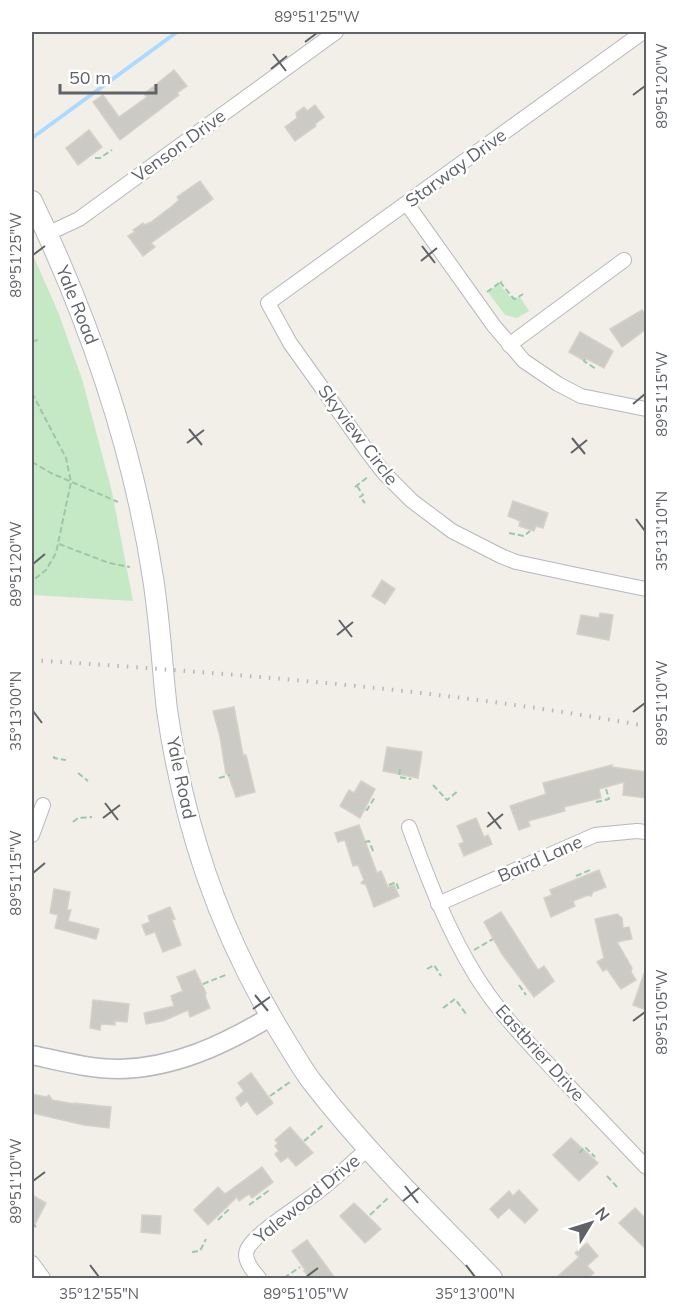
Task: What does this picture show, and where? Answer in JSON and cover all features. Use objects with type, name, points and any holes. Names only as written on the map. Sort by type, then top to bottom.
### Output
[{"type":"main road","name":"Yale Road","points":[[32,201],[76,299],[104,377],[131,469],[153,577],[170,727],[189,818],[220,910],[270,1017],[311,1081],[368,1149],[492,1278]]},
{"type":"street","name":"Venson Drive","points":[[47,234],[79,219],[336,32]]},
{"type":"street","name":"Starway Drive","points":[[268,303],[643,32]]},
{"type":"street","points":[[407,204],[509,345],[531,367],[570,390],[594,399],[646,409]]},
{"type":"street","points":[[509,345],[624,260]]},
{"type":"street","name":"Skyview Circle","points":[[268,303],[290,343],[367,451],[384,473],[412,501],[452,531],[516,562],[646,589]]},
{"type":"street","points":[[32,835],[43,805]]},
{"type":"street","name":"Eastbrier Drive","points":[[409,826],[438,904],[460,949],[502,1013],[519,1034],[646,1167]]},
{"type":"street","name":"Baird Lane","points":[[438,904],[595,835],[646,832]]},
{"type":"street","points":[[32,1055],[102,1068],[160,1066],[185,1059],[270,1017]]},
{"type":"street","name":"Yalewood Drive","points":[[259,1278],[248,1262],[247,1250],[269,1228],[318,1192],[368,1149]]},
{"type":"street","points":[[32,1263],[43,1278]]},
{"type":"path","points":[[94,158],[100,158],[112,150]]},
{"type":"path","points":[[486,292],[501,282],[513,298],[523,294]]},
{"type":"path","points":[[32,342],[40,339]]},
{"type":"path","points":[[585,359],[584,361],[596,369]]},
{"type":"path","points":[[32,393],[66,458],[71,482],[59,544],[46,570],[32,581]]},
{"type":"path","points":[[32,462],[118,502]]},
{"type":"path","points":[[365,503],[360,497],[363,495],[356,487],[370,476]]},
{"type":"path","points":[[509,532],[524,536],[530,531]]},
{"type":"path","points":[[59,544],[109,563],[130,567]]},
{"type":"path","points":[[54,756],[54,758],[66,760]]},
{"type":"path","points":[[400,769],[399,777],[411,779]]},
{"type":"path","points":[[78,772],[88,781]]},
{"type":"path","points":[[219,778],[230,775]]},
{"type":"path","points":[[433,785],[447,800],[458,791]]},
{"type":"path","points":[[596,802],[609,799],[606,789]]},
{"type":"path","points":[[366,809],[375,797]]},
{"type":"path","points":[[73,822],[78,818],[92,817]]},
{"type":"path","points":[[365,842],[369,840],[374,854]]},
{"type":"path","points":[[576,876],[590,870],[591,872]]},
{"type":"path","points":[[389,885],[396,882],[399,890]]},
{"type":"path","points":[[472,951],[493,939]]},
{"type":"path","points":[[427,969],[434,965],[441,976]]},
{"type":"path","points":[[203,984],[228,974]]},
{"type":"path","points":[[519,985],[526,995]]},
{"type":"path","points":[[443,1008],[455,999],[466,1014]]},
{"type":"path","points":[[270,1096],[290,1082]]},
{"type":"path","points":[[304,1141],[323,1125]]},
{"type":"path","points":[[579,1153],[585,1147],[595,1157]]},
{"type":"path","points":[[607,1176],[618,1187]]},
{"type":"path","points":[[249,1205],[268,1191],[266,1188]]},
{"type":"path","points":[[370,1215],[388,1198]]},
{"type":"path","points":[[218,1220],[230,1208]]},
{"type":"path","points":[[32,1223],[36,1227]]},
{"type":"path","points":[[192,1252],[200,1251],[206,1239]]},
{"type":"path","points":[[284,1278],[300,1267]]},
{"type":"green space","points":[[32,253],[58,312],[82,379],[112,492],[133,601],[32,595]]},
{"type":"green space","points":[[499,284],[512,299],[520,297],[529,311],[517,318],[505,315],[488,292]]},
{"type":"building","points":[[174,70],[187,86],[177,93],[179,95],[120,140],[93,102],[103,95],[119,117],[147,97],[144,94]]},
{"type":"building","points":[[315,105],[324,117],[315,124],[316,126],[295,141],[285,127],[297,118],[296,113],[304,107],[307,111]]},
{"type":"building","points":[[89,130],[102,147],[78,165],[66,148]]},
{"type":"building","points":[[200,181],[213,199],[151,243],[155,247],[143,256],[128,236],[143,223],[144,225],[151,222],[171,207],[179,200],[177,197]]},
{"type":"building","points":[[642,310],[646,316],[646,329],[622,347],[610,329]]},
{"type":"building","points":[[580,332],[613,351],[604,368],[569,352]]},
{"type":"building","points":[[513,501],[548,513],[543,528],[536,526],[534,531],[519,526],[520,521],[508,516]]},
{"type":"building","points":[[382,580],[395,589],[385,604],[372,596]]},
{"type":"building","points":[[600,613],[613,615],[609,640],[577,634],[581,615],[599,618]]},
{"type":"building","points":[[234,707],[243,755],[246,755],[255,792],[236,797],[228,774],[226,774],[213,711]]},
{"type":"building","points":[[387,747],[422,752],[418,778],[383,771]]},
{"type":"building","points":[[612,765],[612,767],[646,772],[646,798],[623,795],[624,782],[599,789],[601,798],[564,807],[565,811],[528,821],[530,826],[519,830],[510,806],[546,794],[543,783]]},
{"type":"building","points":[[361,781],[375,789],[360,818],[340,806],[349,790],[354,793]]},
{"type":"building","points":[[476,818],[484,837],[488,835],[492,844],[464,856],[459,844],[464,842],[457,826]]},
{"type":"building","points":[[359,825],[377,873],[381,871],[388,887],[394,885],[399,896],[374,907],[366,885],[361,883],[364,880],[358,865],[353,866],[345,840],[338,842],[335,833]]},
{"type":"building","points":[[599,870],[606,887],[593,892],[591,896],[573,901],[575,906],[551,917],[544,898],[552,895],[550,890]]},
{"type":"building","points":[[54,889],[70,892],[67,910],[71,910],[68,921],[99,929],[96,939],[55,928],[58,915],[50,913]]},
{"type":"building","points":[[170,907],[181,945],[163,952],[155,932],[146,935],[142,925],[150,922],[148,916]]},
{"type":"building","points":[[501,912],[538,970],[544,966],[554,981],[534,997],[502,954],[484,922]]},
{"type":"building","points":[[617,914],[622,918],[623,928],[629,927],[632,939],[617,942],[636,980],[621,989],[607,969],[603,971],[597,962],[604,958],[595,919]]},
{"type":"building","points":[[195,970],[210,1008],[190,1017],[188,1010],[163,1021],[146,1024],[144,1013],[174,1006],[171,996],[183,991],[177,977]]},
{"type":"building","points":[[646,971],[646,1010],[633,1005]]},
{"type":"building","points":[[93,1000],[129,1004],[127,1022],[115,1021],[115,1025],[101,1024],[100,1030],[90,1028]]},
{"type":"building","points":[[251,1073],[273,1103],[257,1115],[247,1101],[241,1106],[236,1098],[244,1091],[238,1083]]},
{"type":"building","points":[[32,1094],[46,1097],[49,1095],[52,1100],[74,1104],[111,1107],[109,1128],[84,1125],[32,1113]]},
{"type":"building","points":[[290,1127],[313,1153],[296,1166],[288,1157],[281,1162],[275,1154],[279,1151],[275,1146],[278,1143],[275,1140]]},
{"type":"building","points":[[571,1138],[598,1163],[579,1181],[553,1155]]},
{"type":"building","points":[[262,1167],[273,1182],[252,1198],[249,1194],[239,1201],[237,1197],[208,1225],[194,1210],[218,1187],[225,1194]]},
{"type":"building","points":[[519,1190],[538,1210],[525,1223],[509,1208],[498,1218],[490,1209],[509,1191],[513,1196]]},
{"type":"building","points":[[32,1195],[46,1203],[32,1230]]},
{"type":"building","points":[[354,1203],[381,1229],[365,1243],[340,1216]]},
{"type":"building","points":[[635,1208],[646,1219],[646,1249],[619,1223]]},
{"type":"building","points":[[142,1215],[161,1216],[160,1234],[141,1232]]},
{"type":"building","points":[[307,1240],[335,1278],[310,1278],[304,1271],[306,1271],[292,1251]]},
{"type":"building","points":[[587,1243],[598,1256],[587,1266],[594,1273],[588,1278],[556,1278],[579,1257],[575,1253]]},
{"type":"waterway","points":[[32,138],[177,32]]},
{"type":"railway","points":[[32,660],[340,684],[493,702],[646,726]]}]
